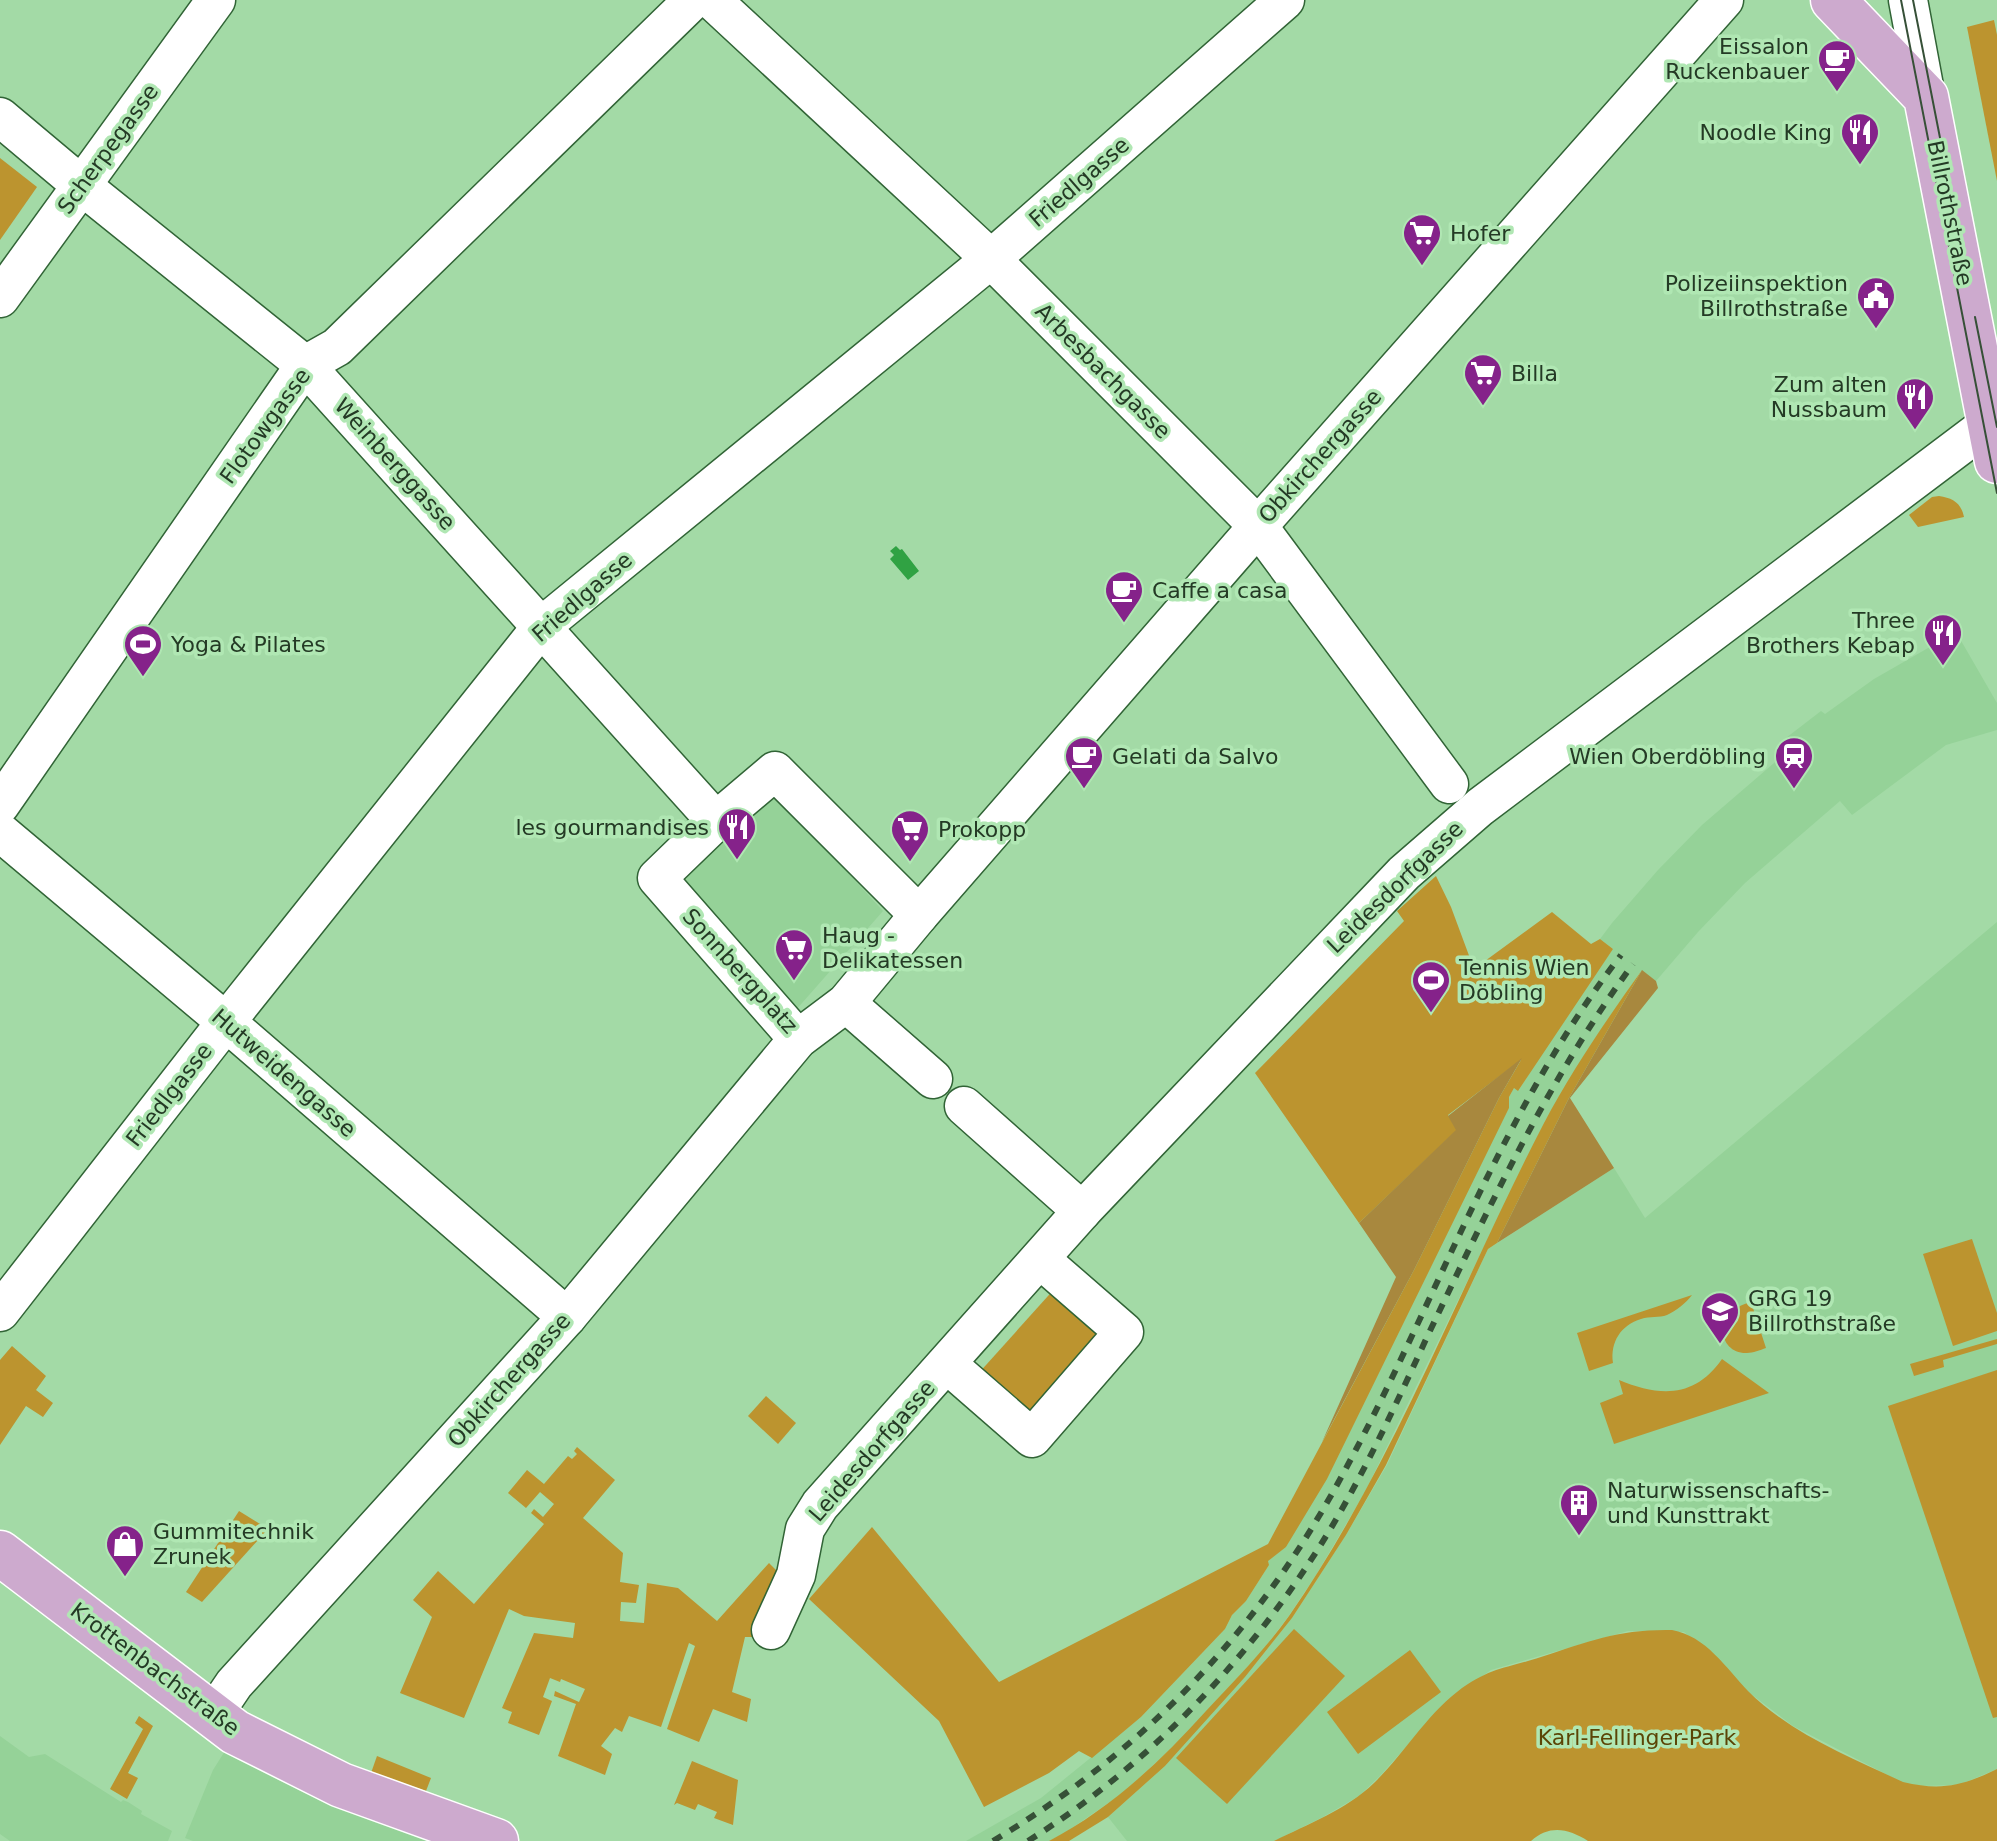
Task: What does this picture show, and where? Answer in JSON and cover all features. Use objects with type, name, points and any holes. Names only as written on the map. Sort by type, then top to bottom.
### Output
[{"type":"main road","points":[[1833,0],[1926,97]]},
{"type":"main road","name":"Billrothstraße","points":[[1926,97],[1993,442]]},
{"type":"main road","name":"Krottenbachstraße","points":[[0,1553],[235,1732],[329,1779],[496,1841]]},
{"type":"street","name":"Scherpegasse","points":[[0,298],[216,0]]},
{"type":"street","name":"Flotowgasse","points":[[0,805],[305,365],[337,347],[693,0]]},
{"type":"street","name":"Arbesbachgasse","points":[[712,0],[991,259],[1258,526],[1449,784]]},
{"type":"street","name":"Friedlgasse","points":[[0,1312],[226,1022],[542,626],[991,259],[1285,0]]},
{"type":"street","name":"Obkirchergasse","points":[[919,915],[1258,526],[1724,0]]},
{"type":"street","points":[[1908,0],[1926,97]]},
{"type":"street","name":"Weinberggasse","points":[[0,117],[305,365],[716,821]]},
{"type":"street","name":"Leidesdorfgasse","points":[[771,1630],[796,1575],[805,1529],[813,1516],[1082,1211],[1404,873],[1453,828],[1993,442]]},
{"type":"street","name":"Sonnbergplatz","points":[[775,771],[919,915],[846,1003],[798,1039],[657,878],[716,821],[775,771]]},
{"type":"street","name":"Hutweidengasse","points":[[0,832],[226,1022],[567,1317]]},
{"type":"street","points":[[846,1003],[933,1079]]},
{"type":"street","name":"Obkirchergasse","points":[[213,1715],[234,1684],[567,1317],[798,1039]]},
{"type":"street","points":[[964,1106],[1082,1211]]},
{"type":"street","name":"Leidesdorfgasse","points":[[947,1364],[1032,1438],[1124,1332],[1040,1259]]},
{"type":"shaded area","points":[[896,546],[919,571],[908,580],[890,559],[894,555],[890,551]]},
{"type":"shaded area","points":[[1956,632],[1997,703],[1997,730],[1946,745],[1852,815],[1840,801],[1745,883],[1656,981],[1641,971],[1545,1121],[1365,1492],[1316,1575],[1262,1651],[1182,1738],[1123,1793],[1066,1832],[1049,1841],[966,1841],[1041,1798],[1141,1717],[1225,1629],[1269,1565],[1267,1561],[1286,1547],[1509,1108],[1509,1097],[1514,1088],[1519,1090],[1568,1012],[1613,949],[1600,939],[1612,923],[1702,825],[1788,751],[1782,741],[1821,711],[1825,714],[1874,679]]},
{"type":"shaded area","points":[[773,795],[779,796],[839,863],[843,860],[853,868],[849,874],[883,911],[795,1011],[682,883],[684,874]]},
{"type":"shaded area","name":"GRG 19 Billrothstraße","points":[[1997,922],[1997,1769],[1959,1785],[1903,1783],[1793,1726],[1751,1694],[1684,1632],[1628,1631],[1491,1670],[1444,1704],[1359,1796],[1274,1841],[1127,1841],[1108,1817],[1165,1766],[1245,1677],[1292,1618],[1387,1465],[1488,1249],[1614,1168],[1645,1218]]},
{"type":"shaded area","points":[[1642,970],[1656,981],[1658,988],[1570,1098],[1614,1168],[1497,1243],[1569,1098]]},
{"type":"shaded area","points":[[1522,1058],[1322,1442],[1396,1277],[1359,1223],[1456,1130],[1448,1116]]},
{"type":"shaded area","points":[[0,1736],[29,1757],[45,1754],[121,1802],[128,1802],[142,1811],[141,1814],[172,1831],[168,1841],[10,1841],[0,1834]]},
{"type":"shaded area","points":[[225,1751],[263,1772],[439,1841],[193,1841],[185,1838],[213,1770]]},
{"type":"green space","points":[[1994,20],[1997,35],[1997,181],[1967,27]]},
{"type":"green space","points":[[0,158],[37,187],[0,240]]},
{"type":"green space","points":[[1939,496],[1956,502],[1964,517],[1918,527],[1909,515],[1932,497]]},
{"type":"green space","points":[[1436,876],[1474,969],[1552,912],[1591,944],[1600,939],[1613,949],[1518,1091],[1514,1088],[1509,1097],[1509,1108],[1327,1479],[1286,1547],[1268,1561],[1269,1565],[1225,1629],[1141,1717],[1092,1758],[1079,1751],[1049,1773],[984,1807],[939,1721],[809,1599],[872,1527],[999,1682],[1268,1544],[1414,1270],[1521,1060],[1448,1115],[1457,1130],[1359,1223],[1255,1073],[1404,921],[1397,911]]},
{"type":"green space","points":[[1642,970],[1569,1098],[1497,1243],[1488,1249],[1386,1465],[1346,1535],[1292,1618],[1245,1677],[1165,1766],[1108,1817],[1069,1841],[1049,1841],[1093,1814],[1152,1766],[1249,1665],[1289,1616],[1327,1558],[1394,1436],[1544,1123],[1590,1045]]},
{"type":"green space","points":[[1972,1239],[1997,1313],[1997,1331],[1953,1346],[1923,1254]]},
{"type":"green space","points":[[1057,1286],[1107,1331],[1031,1420],[977,1375]]},
{"type":"green space","points":[[1692,1295],[1667,1315],[1644,1318],[1628,1325],[1615,1341],[1613,1363],[1589,1371],[1577,1333]]},
{"type":"green space","points":[[1751,1302],[1766,1348],[1749,1353],[1737,1352],[1725,1340],[1725,1323],[1729,1314]]},
{"type":"green space","points":[[1997,1339],[1997,1344],[1943,1360],[1944,1367],[1914,1376],[1910,1364]]},
{"type":"green space","points":[[12,1346],[46,1376],[36,1390],[53,1403],[43,1417],[26,1406],[0,1445],[0,1360]]},
{"type":"green space","points":[[1722,1359],[1769,1393],[1614,1444],[1600,1403],[1623,1394],[1619,1380],[1649,1389],[1676,1390],[1700,1381]]},
{"type":"green space","points":[[1997,1370],[1997,1717],[1993,1718],[1888,1406]]},
{"type":"green space","points":[[766,1396],[796,1423],[778,1444],[748,1416]]},
{"type":"green space","points":[[577,1447],[615,1480],[583,1518],[623,1553],[620,1582],[639,1585],[636,1603],[621,1602],[620,1621],[644,1623],[647,1583],[678,1588],[717,1621],[769,1563],[781,1575],[756,1637],[745,1637],[732,1692],[751,1699],[747,1722],[713,1709],[699,1742],[667,1729],[695,1646],[689,1643],[661,1727],[629,1716],[622,1732],[615,1728],[601,1746],[612,1754],[605,1775],[558,1756],[576,1704],[554,1696],[555,1691],[579,1702],[585,1689],[550,1678],[543,1697],[552,1701],[539,1735],[508,1723],[512,1712],[502,1708],[534,1633],[573,1638],[575,1623],[524,1616],[509,1609],[464,1718],[400,1693],[432,1617],[413,1600],[438,1571],[474,1604],[544,1524],[531,1513],[534,1509],[543,1517],[554,1504],[540,1492],[526,1508],[508,1493],[527,1470],[544,1484],[568,1456],[572,1459],[577,1454],[574,1451]]},
{"type":"green space","points":[[239,1511],[268,1529],[202,1602],[186,1592]]},
{"type":"green space","points":[[1294,1629],[1345,1676],[1227,1804],[1176,1758]]},
{"type":"green space","name":"Karl-Fellinger-Park","points":[[1672,1630],[1684,1633],[1705,1646],[1748,1691],[1783,1720],[1822,1743],[1903,1782],[1951,1785],[1997,1769],[1997,1841],[1588,1841],[1574,1834],[1552,1830],[1531,1841],[1274,1841],[1326,1816],[1363,1793],[1445,1702],[1479,1678],[1605,1637]]},
{"type":"green space","points":[[1410,1650],[1441,1692],[1358,1754],[1327,1712]]},
{"type":"green space","points":[[139,1716],[153,1726],[128,1773],[138,1778],[127,1799],[110,1789],[143,1729],[135,1723]]},
{"type":"green space","points":[[377,1756],[431,1778],[426,1791],[371,1773]]},
{"type":"green space","points":[[692,1761],[738,1780],[733,1825],[714,1818],[717,1812],[698,1804],[695,1810],[677,1803],[674,1805]]},
{"type":"tram line","points":[[1901,0],[1997,493]]},
{"type":"tram line","points":[[1913,0],[1952,199]]},
{"type":"tram line","points":[[1975,317],[1997,427]]},
{"type":"railway","points":[[993,1841],[1098,1769],[1146,1729],[1190,1686],[1270,1591],[1338,1483],[1503,1146],[1539,1080],[1578,1016],[1621,955]]},
{"type":"railway","points":[[1028,1841],[1071,1812],[1153,1746],[1226,1671],[1291,1589],[1320,1546],[1364,1469],[1474,1239],[1547,1098],[1633,964]]},
{"type":"place","name":"Eissalon Ruckenbauer","points":[[1837,93]]},
{"type":"place","name":"Noodle King","points":[[1860,166]]},
{"type":"place","name":"Hofer","points":[[1422,267]]},
{"type":"place","name":"Polizeiinspektion Billrothstraße","points":[[1876,330]]},
{"type":"place","name":"Billa","points":[[1483,407]]},
{"type":"place","name":"Zum alten Nussbaum","points":[[1915,431]]},
{"type":"place","name":"Caffe a casa","points":[[1124,624]]},
{"type":"place","name":"Three Brothers Kebap","points":[[1943,667]]},
{"type":"place","name":"Yoga & Pilates","points":[[143,678]]},
{"type":"place","name":"Gelati da Salvo","points":[[1084,790]]},
{"type":"place","name":"Wien Oberdöbling","points":[[1794,790]]},
{"type":"place","name":"les gourmandises","points":[[737,861]]},
{"type":"place","name":"Prokopp","points":[[910,863]]},
{"type":"place","name":"Haug - Delikatessen","points":[[794,982]]},
{"type":"place","name":"Tennis Wien Döbling","points":[[1431,1014]]},
{"type":"place","name":"GRG 19 Billrothstraße","points":[[1720,1345]]},
{"type":"place","name":"Naturwissenschafts- und Kunsttrakt","points":[[1579,1537]]},
{"type":"place","name":"Gummitechnik Zrunek","points":[[125,1578]]}]
